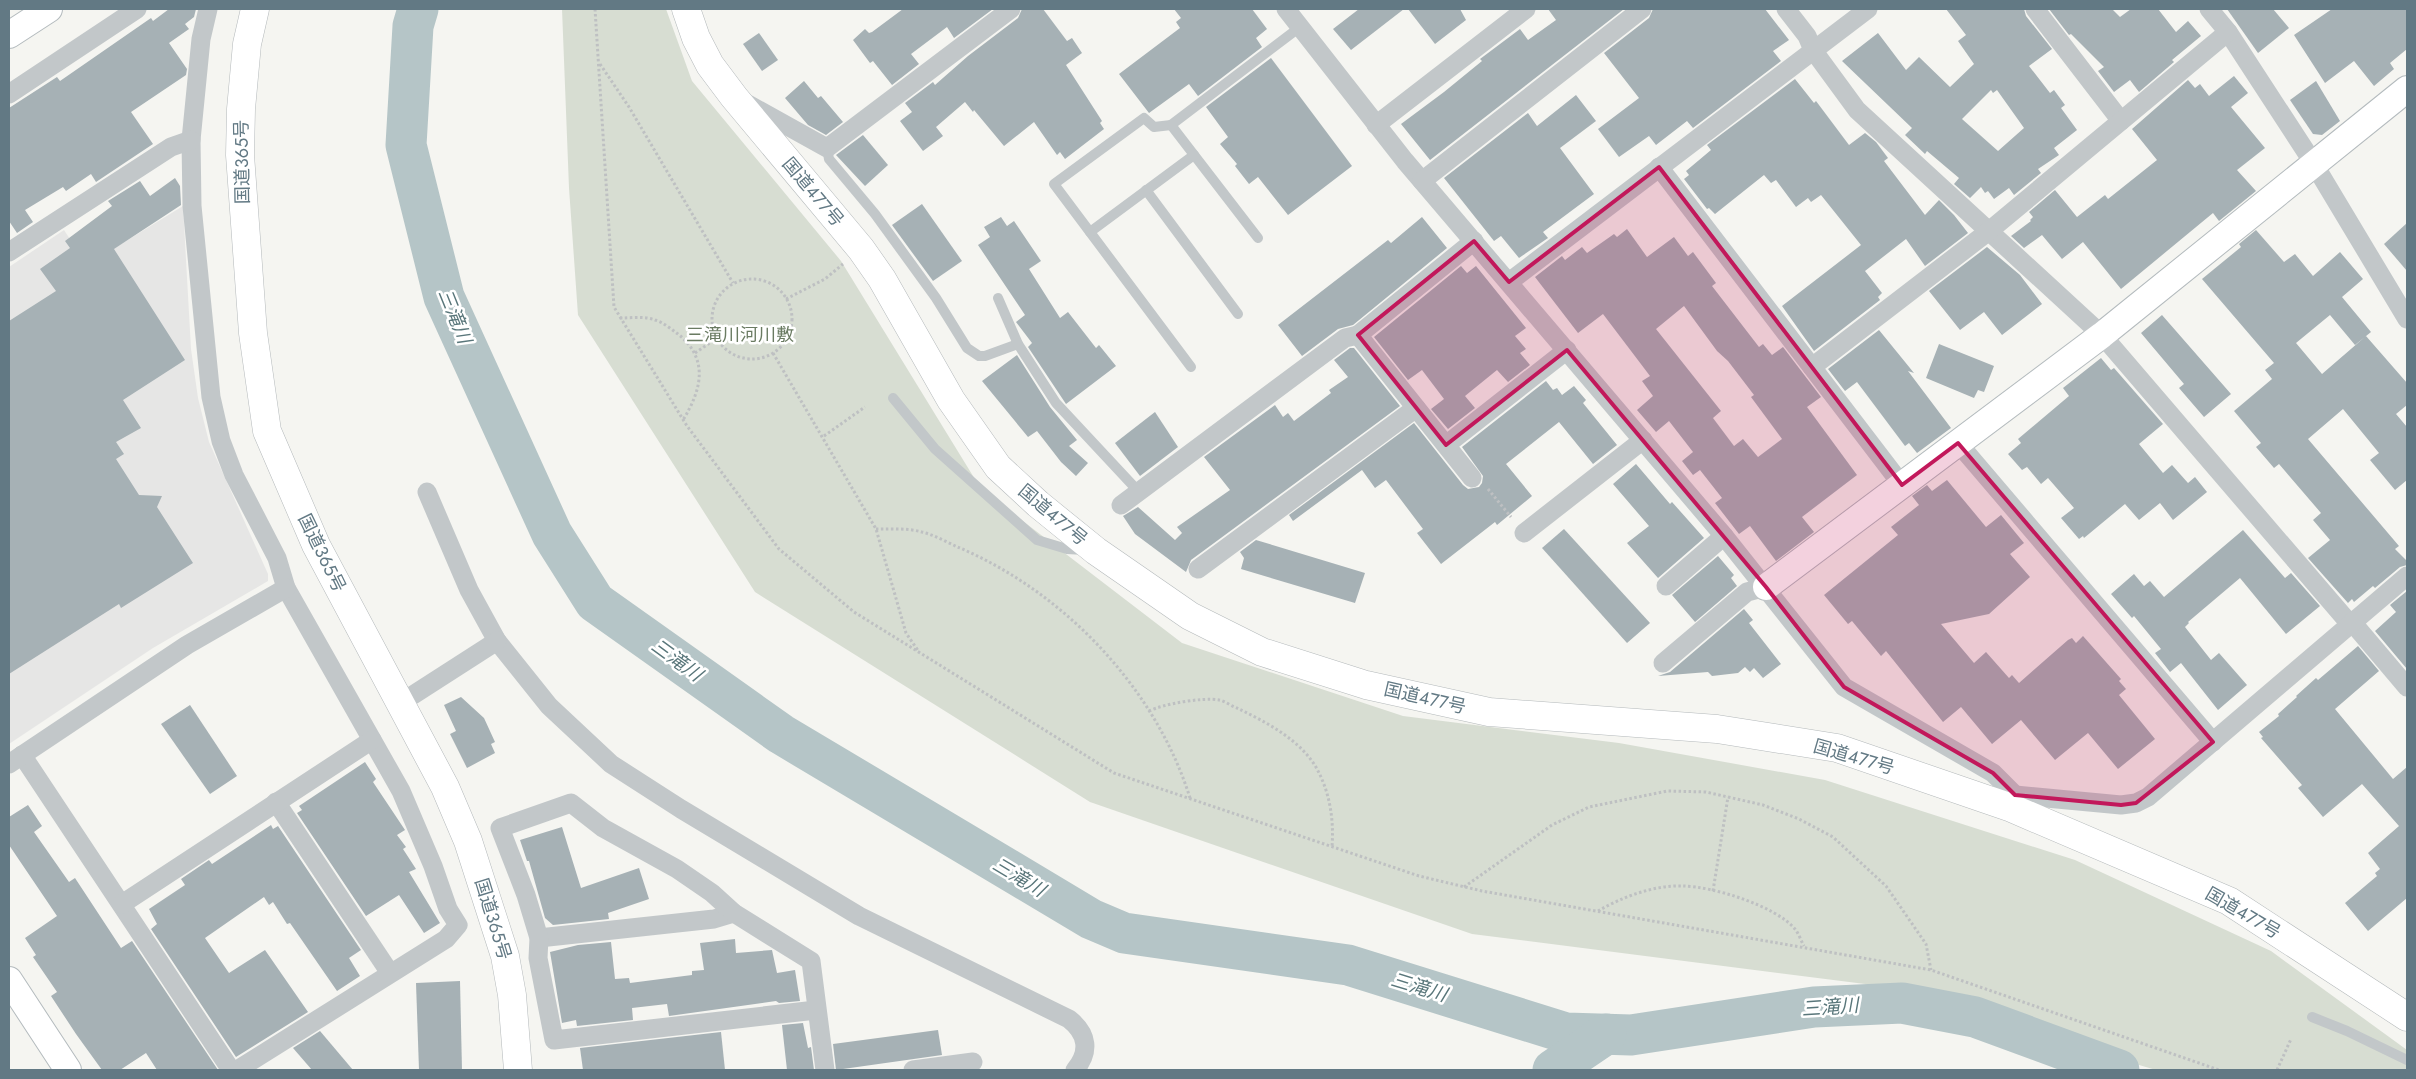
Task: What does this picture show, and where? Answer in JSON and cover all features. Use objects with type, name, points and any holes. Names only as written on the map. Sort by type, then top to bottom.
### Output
[{"type":"highway","name":"国道365号","points":[[254,9],[247,44],[241,109],[240,155],[253,333],[267,431],[316,545],[445,787],[468,841],[505,956],[512,995],[518,1070]]},
{"type":"highway","name":"国道477号","points":[[686,9],[696,38],[710,65],[734,97],[861,249],[882,279],[952,400],[998,467],[1038,504],[1096,551],[1190,616],[1262,652],[1366,684],[1489,712],[1717,729],[1837,748],[2012,801],[2229,900],[2407,1017]]},
{"type":"street","points":[[9,35],[49,9]]},
{"type":"street","points":[[9,94],[137,9]]},
{"type":"street","points":[[208,9],[201,39],[191,140],[192,206],[210,397],[221,441],[234,475],[277,558],[286,588],[402,791],[433,866],[448,909],[458,925],[446,939],[237,1070]]},
{"type":"street","points":[[734,97],[827,148],[1011,9]]},
{"type":"street","points":[[1286,9],[1422,181],[1724,536],[1844,687],[1993,773],[2012,801],[2121,806],[2136,803],[2148,797],[2407,576]]},
{"type":"street","points":[[1376,124],[1526,9]]},
{"type":"street","points":[[1422,181],[1642,9]]},
{"type":"street","points":[[1786,9],[1807,36],[1813,50],[1857,110],[2102,335],[2407,687]]},
{"type":"street","points":[[1509,282],[1868,9]]},
{"type":"street","points":[[2035,9],[2121,121]]},
{"type":"street","points":[[2209,9],[2228,32],[2314,164],[2407,319]]},
{"type":"street","points":[[1812,367],[1989,231],[2228,32]]},
{"type":"street","points":[[1663,663],[1747,592],[1766,587],[2102,335],[2407,89]]},
{"type":"street","points":[[9,252],[172,147],[191,140]]},
{"type":"street","points":[[1659,168],[1902,485]]},
{"type":"street","points":[[1121,505],[1345,338],[1358,335],[1474,241]]},
{"type":"street","points":[[1358,335],[1472,478]]},
{"type":"street","points":[[1446,445],[1567,350]]},
{"type":"street","points":[[1198,569],[1416,408]]},
{"type":"street","points":[[1524,533],[1643,440]]},
{"type":"street","points":[[1958,443],[2213,742]]},
{"type":"street","points":[[427,492],[469,590],[497,641],[549,706],[611,764],[859,916],[1069,1019],[1078,1026],[1086,1042],[1085,1053],[1075,1070]]},
{"type":"street","points":[[1666,586],[1724,536]]},
{"type":"street","points":[[231,1070],[122,904],[16,759],[188,645],[286,588]]},
{"type":"street","points":[[412,695],[497,641]]},
{"type":"street","points":[[122,904],[372,740]]},
{"type":"street","points":[[276,802],[390,973]]},
{"type":"street","points":[[816,1010],[554,1040],[538,958],[539,938],[526,895],[500,828],[571,803],[603,828],[691,879],[712,893],[734,913],[811,961],[825,1070]]},
{"type":"street","points":[[539,938],[714,919],[734,913]]},
{"type":"street","points":[[9,980],[68,1070]]},
{"type":"street","points":[[913,1070],[973,1062]]},
{"type":"lane","points":[[1191,367],[1054,184],[1144,118],[1154,127],[1171,125],[1300,27]]},
{"type":"lane","points":[[1171,125],[1258,238]]},
{"type":"lane","points":[[827,148],[829,160],[875,214],[936,298],[967,348],[979,356],[985,356],[1018,344]]},
{"type":"lane","points":[[1090,232],[1194,155]]},
{"type":"lane","points":[[1146,190],[1238,314]]},
{"type":"lane","points":[[998,298],[1018,344],[1056,403],[1139,492]]},
{"type":"lane","points":[[893,398],[935,449],[1037,540],[1067,549],[1096,551]]},
{"type":"lane","points":[[2312,1017],[2347,1030],[2407,1060]]},
{"type":"path","points":[[595,9],[600,63],[614,307],[683,420],[779,549],[854,612],[1114,773],[1419,876],[1464,887],[1931,970],[2219,1070]]},
{"type":"path","points":[[600,63],[629,106],[733,283]]},
{"type":"path","points":[[786,299],[825,279],[861,249]]},
{"type":"path","points":[[746,279],[759,279],[771,284],[782,292],[786,299],[792,318],[790,331],[784,343],[773,353],[761,358],[748,359],[735,355],[724,348],[717,338],[712,326],[712,313],[716,301],[723,290],[733,283],[746,279]]},
{"type":"path","points":[[620,318],[655,320],[690,344],[698,360],[700,376],[692,405],[683,420]]},
{"type":"path","points":[[695,353],[717,338]]},
{"type":"path","points":[[773,353],[824,436],[876,528],[906,633],[920,654]]},
{"type":"path","points":[[824,436],[865,407]]},
{"type":"path","points":[[1472,478],[1479,478],[1524,533]]},
{"type":"path","points":[[876,528],[922,532],[992,562],[1058,606],[1121,671],[1148,711],[1173,754],[1190,799]]},
{"type":"path","points":[[1148,711],[1159,706],[1189,701],[1219,700],[1258,718],[1295,742],[1317,768],[1326,792],[1334,825],[1332,846]]},
{"type":"path","points":[[1464,887],[1552,826],[1589,807],[1667,791],[1706,792],[1763,805],[1799,819],[1834,837],[1886,886],[1926,944],[1931,970]]},
{"type":"path","points":[[1713,891],[1728,797]]},
{"type":"path","points":[[1598,911],[1618,899],[1642,892],[1682,886],[1713,891],[1739,897],[1765,907],[1795,929],[1804,947]]},
{"type":"path","points":[[2277,1070],[2291,1039]]},
{"type":"highlighted area","points":[[1659,167],[1902,485],[1958,443],[2213,742],[2136,803],[2121,805],[2015,795],[1993,773],[1844,687],[1766,587],[1567,350],[1446,445],[1358,335],[1474,241],[1509,282]]},
{"type":"shaded area","points":[[183,206],[191,349],[198,398],[209,442],[268,574],[268,581],[153,648],[9,744],[9,267],[64,230],[87,265]]},
{"type":"green space","name":"三滝川河川敷","points":[[562,9],[666,9],[692,81],[841,261],[981,489],[1182,643],[1403,716],[1619,743],[1825,780],[2075,860],[2271,951],[2407,1050],[2407,1070],[2156,1070],[1865,984],[1472,934],[1090,802],[755,592],[578,315],[569,188]]},
{"type":"building","points":[[169,9],[196,9],[194,17],[185,24],[189,29],[169,43],[187,69],[186,75],[131,112],[153,144],[96,182],[91,174],[66,191],[63,187],[25,210],[33,222],[17,233],[9,221],[9,108],[57,77],[60,81],[151,18],[153,21]]},
{"type":"building","points":[[903,9],[993,9],[954,38],[947,27],[911,54],[919,64],[892,85],[873,61],[870,63],[853,40],[865,29],[869,33],[872,32]]},
{"type":"building","points":[[1022,9],[1043,9],[1067,41],[1072,38],[1082,53],[1066,65],[1102,121],[1100,123],[1104,129],[1065,159],[1060,152],[1057,155],[1034,122],[1004,146],[965,102],[936,127],[943,136],[923,151],[900,121],[912,112],[905,103],[933,82],[935,85],[968,56],[1018,18]]},
{"type":"building","points":[[1174,9],[1252,9],[1267,29],[1256,38],[1262,47],[1198,96],[1189,84],[1149,113],[1119,74],[1180,28],[1176,22],[1181,18]]},
{"type":"building","points":[[1359,9],[1404,9],[1351,50],[1333,29]]},
{"type":"building","points":[[1408,9],[1460,9],[1466,20],[1435,44]]},
{"type":"building","points":[[1548,9],[1624,9],[1430,160],[1401,124],[1444,92],[1482,61],[1480,59],[1520,29],[1528,40],[1556,20]]},
{"type":"building","points":[[1653,9],[1765,9],[1789,40],[1773,51],[1781,61],[1693,128],[1687,121],[1656,145],[1649,136],[1619,157],[1598,129],[1639,98],[1604,53],[1649,18]]},
{"type":"building","points":[[1946,9],[2024,9],[2026,16],[2052,49],[2029,66],[2050,93],[2054,90],[2065,105],[2061,108],[2077,130],[2054,148],[2059,155],[2038,169],[2041,173],[2014,195],[2009,188],[1994,199],[1988,191],[1985,193],[1981,187],[1970,198],[1954,184],[1959,178],[1927,151],[1925,154],[1905,135],[1912,128],[1842,61],[1878,33],[1906,70],[1919,57],[1950,87],[1974,64],[1958,41],[1966,35]],"holes":[[[1991,90],[1993,93],[1997,90],[2024,128],[1998,151],[1962,119]]]},
{"type":"building","points":[[2049,9],[2112,9],[2120,17],[2131,9],[2158,9],[2176,32],[2188,21],[2201,36],[2172,60],[2174,62],[2139,92],[2130,80],[2114,92],[2098,71],[2104,67],[2071,34],[2069,35]]},
{"type":"building","points":[[2227,9],[2273,9],[2289,28],[2258,53]]},
{"type":"building","points":[[2332,9],[2407,9],[2407,49],[2390,63],[2394,69],[2374,86],[2354,61],[2325,83],[2294,35]]},
{"type":"building","points":[[759,33],[778,60],[762,71],[743,44]]},
{"type":"building","points":[[1271,58],[1352,166],[1288,215],[1258,177],[1249,184],[1235,166],[1237,164],[1220,144],[1228,137],[1206,107]]},
{"type":"building","points":[[2234,76],[2248,93],[2231,107],[2265,148],[2237,170],[2256,191],[2219,221],[2213,213],[2121,289],[2083,242],[2062,259],[2042,235],[2024,248],[2011,236],[2031,221],[2033,217],[2029,212],[2055,190],[2077,217],[2105,195],[2108,199],[2157,160],[2132,129],[2188,80],[2195,88],[2200,84],[2209,96]]},
{"type":"building","points":[[1795,79],[1814,103],[1816,101],[1849,145],[1865,133],[1876,142],[1888,158],[1884,161],[1925,215],[1939,200],[1968,233],[1925,266],[1906,239],[1865,271],[1882,293],[1878,297],[1880,300],[1814,351],[1782,306],[1861,245],[1821,195],[1811,202],[1808,198],[1796,207],[1776,180],[1771,183],[1764,175],[1715,214],[1709,208],[1707,209],[1684,179],[1689,175],[1686,171],[1711,150],[1707,145]]},
{"type":"building","points":[[804,81],[818,98],[821,96],[843,122],[826,135],[808,125],[785,98]]},
{"type":"building","points":[[2316,81],[2340,121],[2322,135],[2313,134],[2290,100]]},
{"type":"building","points":[[1576,95],[1596,121],[1560,148],[1594,194],[1543,232],[1548,238],[1519,258],[1501,236],[1494,241],[1444,178],[1528,113],[1537,126]]},
{"type":"building","points":[[863,135],[888,165],[865,186],[836,155]]},
{"type":"building","points":[[175,178],[180,186],[181,205],[114,249],[185,360],[123,400],[141,428],[116,442],[124,454],[116,459],[139,495],[162,496],[157,507],[193,563],[121,608],[119,604],[9,674],[9,321],[56,291],[40,269],[70,248],[65,241],[112,206],[108,201],[140,181],[150,196]]},
{"type":"building","points":[[922,204],[962,261],[933,281],[892,225]]},
{"type":"building","points":[[1001,217],[1007,226],[1014,221],[1041,261],[1029,269],[1060,318],[1068,312],[1096,348],[1099,345],[1116,366],[1066,404],[1028,347],[1032,343],[1016,322],[1025,315],[978,245],[990,237],[984,227]]},
{"type":"building","points":[[1422,217],[1447,248],[1353,325],[1338,329],[1302,356],[1278,325],[1388,240],[1391,243]]},
{"type":"building","points":[[2407,223],[2407,271],[2384,244]]},
{"type":"building","points":[[1627,229],[1647,257],[1674,237],[1688,256],[1693,252],[1716,283],[1712,286],[1759,347],[1763,344],[1772,355],[1783,347],[1821,397],[1807,407],[1857,475],[1802,517],[1814,532],[1776,561],[1750,526],[1739,534],[1715,503],[1722,498],[1700,470],[1693,475],[1682,461],[1693,452],[1669,421],[1656,432],[1637,410],[1653,396],[1642,381],[1650,376],[1603,314],[1578,333],[1535,277],[1562,256],[1565,260],[1582,247],[1587,253],[1614,234],[1617,237]],"holes":[[[1684,306],[1717,351],[1728,361],[1754,395],[1751,397],[1782,439],[1758,457],[1743,439],[1734,446],[1713,418],[1721,411],[1656,329]]]},
{"type":"building","points":[[2256,230],[2284,262],[2295,254],[2313,276],[2340,252],[2363,279],[2342,297],[2371,332],[2366,336],[2407,383],[2407,405],[2396,414],[2407,427],[2407,480],[2395,490],[2370,460],[2379,453],[2343,409],[2308,439],[2399,546],[2395,549],[2407,561],[2407,565],[2400,567],[2375,588],[2373,586],[2354,602],[2352,599],[2348,603],[2308,558],[2330,540],[2313,520],[2321,513],[2279,464],[2274,468],[2256,447],[2261,443],[2234,411],[2272,379],[2265,370],[2274,363],[2202,279],[2241,247],[2239,244]],"holes":[[[2330,315],[2355,345],[2365,337],[2322,374],[2296,343]]]},
{"type":"building","points":[[1987,247],[2020,275],[2042,304],[2002,335],[1984,312],[1960,330],[1929,291]]},
{"type":"building","points":[[1461,266],[1467,273],[1476,266],[1526,328],[1515,336],[1526,349],[1520,353],[1530,365],[1508,382],[1497,370],[1465,396],[1475,408],[1448,429],[1431,409],[1444,399],[1422,370],[1408,380],[1374,337]]},
{"type":"building","points":[[2162,315],[2231,394],[2204,417],[2179,388],[2184,384],[2141,333]]},
{"type":"building","points":[[1879,330],[1914,373],[1908,371],[1951,428],[1917,453],[1909,443],[1905,446],[1857,382],[1845,391],[1828,369]]},
{"type":"building","points":[[1939,344],[1994,366],[1984,392],[1978,390],[1974,398],[1926,378]]},
{"type":"building","points":[[1350,348],[1354,348],[1400,406],[1191,560],[1186,572],[1135,534],[1123,516],[1138,507],[1175,540],[1182,533],[1177,527],[1230,490],[1204,457],[1275,405],[1283,417],[1288,413],[1294,421],[1331,393],[1329,390],[1348,377],[1334,360]]},
{"type":"building","points":[[1017,355],[1050,407],[1077,440],[1069,446],[1088,463],[1076,476],[1061,462],[1037,431],[1028,437],[982,381]]},
{"type":"building","points":[[2101,358],[2111,370],[2114,368],[2163,424],[2139,444],[2163,473],[2172,465],[2188,483],[2195,477],[2207,492],[2173,520],[2160,503],[2139,520],[2125,504],[2084,538],[2083,536],[2079,539],[2061,518],[2074,508],[2048,478],[2041,484],[2027,467],[2022,470],[2008,454],[2021,443],[2018,439],[2069,396],[2063,388]]},
{"type":"building","points":[[1546,381],[1553,390],[1557,388],[1562,395],[1574,386],[1586,400],[1583,403],[1617,445],[1593,464],[1559,422],[1506,464],[1532,496],[1497,525],[1495,522],[1441,564],[1417,533],[1423,529],[1386,480],[1375,488],[1362,470],[1293,521],[1289,515],[1414,423],[1463,485],[1468,489],[1479,487],[1483,476],[1462,447]]},
{"type":"building","points":[[1155,412],[1178,447],[1140,476],[1115,443]]},
{"type":"building","points":[[1636,464],[1670,504],[1672,502],[1704,538],[1658,578],[1627,543],[1649,526],[1613,484]]},
{"type":"building","points":[[1947,480],[1986,527],[2001,515],[2024,543],[2010,554],[2030,577],[1989,614],[1941,624],[1974,663],[1986,652],[2009,678],[2012,675],[2019,683],[2068,640],[2072,638],[2076,643],[2083,636],[2121,679],[2119,681],[2126,689],[2119,695],[2155,739],[2118,769],[2088,733],[2055,760],[2021,720],[1992,744],[1961,707],[1943,722],[1886,651],[1881,656],[1852,621],[1848,624],[1824,595],[1898,535],[1891,527],[1919,505],[1912,496],[1927,485],[1932,491]]},
{"type":"building","points":[[1564,529],[1650,623],[1627,643],[1542,548]]},
{"type":"building","points":[[2243,530],[2285,578],[2291,573],[2320,606],[2286,634],[2240,578],[2188,622],[2185,627],[2211,660],[2219,653],[2247,685],[2218,710],[2181,663],[2170,672],[2155,653],[2161,649],[2134,616],[2132,618],[2111,594],[2134,574],[2144,586],[2150,581],[2164,597]]},
{"type":"building","points":[[1256,540],[1365,573],[1355,603],[1241,569],[1244,558],[1240,552]]},
{"type":"building","points":[[1718,556],[1734,575],[1731,578],[1737,586],[1695,622],[1672,595]]},
{"type":"building","points":[[2407,591],[2407,669],[2375,631],[2396,612],[2390,605]]},
{"type":"building","points":[[1744,609],[1753,620],[1749,623],[1781,664],[1763,678],[1754,668],[1750,672],[1745,667],[1738,673],[1712,676],[1708,672],[1658,676],[1670,672]]},
{"type":"building","points":[[2358,646],[2379,671],[2335,709],[2393,779],[2407,767],[2407,898],[2368,931],[2345,903],[2377,876],[2375,873],[2380,869],[2368,853],[2399,826],[2362,784],[2323,817],[2298,788],[2302,785],[2261,738],[2263,737],[2259,732],[2279,716],[2278,714],[2316,678],[2318,680]]},
{"type":"building","points":[[461,697],[484,718],[495,742],[491,744],[495,753],[467,768],[450,734],[456,731],[444,705]]},
{"type":"building","points":[[190,705],[237,776],[210,794],[161,724]]},
{"type":"building","points":[[365,762],[376,779],[373,782],[405,830],[397,835],[406,847],[403,849],[416,869],[409,872],[440,923],[424,933],[399,895],[366,916],[297,813],[302,810],[299,806]]},
{"type":"building","points":[[28,805],[42,826],[34,832],[69,882],[75,878],[121,948],[132,941],[218,1070],[157,1070],[146,1053],[120,1070],[102,1070],[76,1034],[51,996],[57,992],[33,957],[36,955],[25,938],[57,916],[9,845],[9,817]]},
{"type":"building","points":[[271,825],[273,829],[278,826],[361,950],[349,958],[360,976],[337,991],[290,923],[287,924],[273,902],[269,905],[264,897],[205,938],[229,973],[265,950],[308,1012],[236,1057],[151,929],[157,924],[149,909],[185,885],[181,879],[209,860],[212,864]]},
{"type":"building","points":[[562,827],[581,888],[639,868],[649,899],[608,913],[609,919],[553,925],[545,918],[529,861],[527,861],[520,840]]},
{"type":"building","points":[[735,939],[736,953],[772,950],[777,973],[795,970],[800,1001],[779,1003],[776,1001],[669,1016],[667,1004],[632,1008],[633,1020],[577,1026],[576,1020],[562,1023],[550,952],[578,945],[611,942],[615,979],[629,978],[630,983],[692,975],[692,971],[704,970],[700,943]]},
{"type":"building","points":[[460,981],[462,1070],[419,1070],[416,983]]},
{"type":"building","points":[[803,1023],[808,1048],[811,1047],[814,1070],[787,1070],[782,1025]]},
{"type":"building","points":[[938,1030],[942,1055],[836,1070],[833,1044]]},
{"type":"building","points":[[320,1031],[353,1070],[312,1070],[293,1048]]},
{"type":"building","points":[[721,1032],[725,1070],[583,1070],[580,1048]]},
{"type":"waterway","name":"三滝川","points":[[418,9],[413,26],[406,145],[444,297],[552,534],[595,602],[781,734],[1091,919],[1124,933],[1348,965],[1566,1033],[1631,1035],[1814,1007],[1902,1003],[1975,1017],[2119,1070]]},
{"type":"waterway","points":[[1553,1070],[1606,1034]]}]
